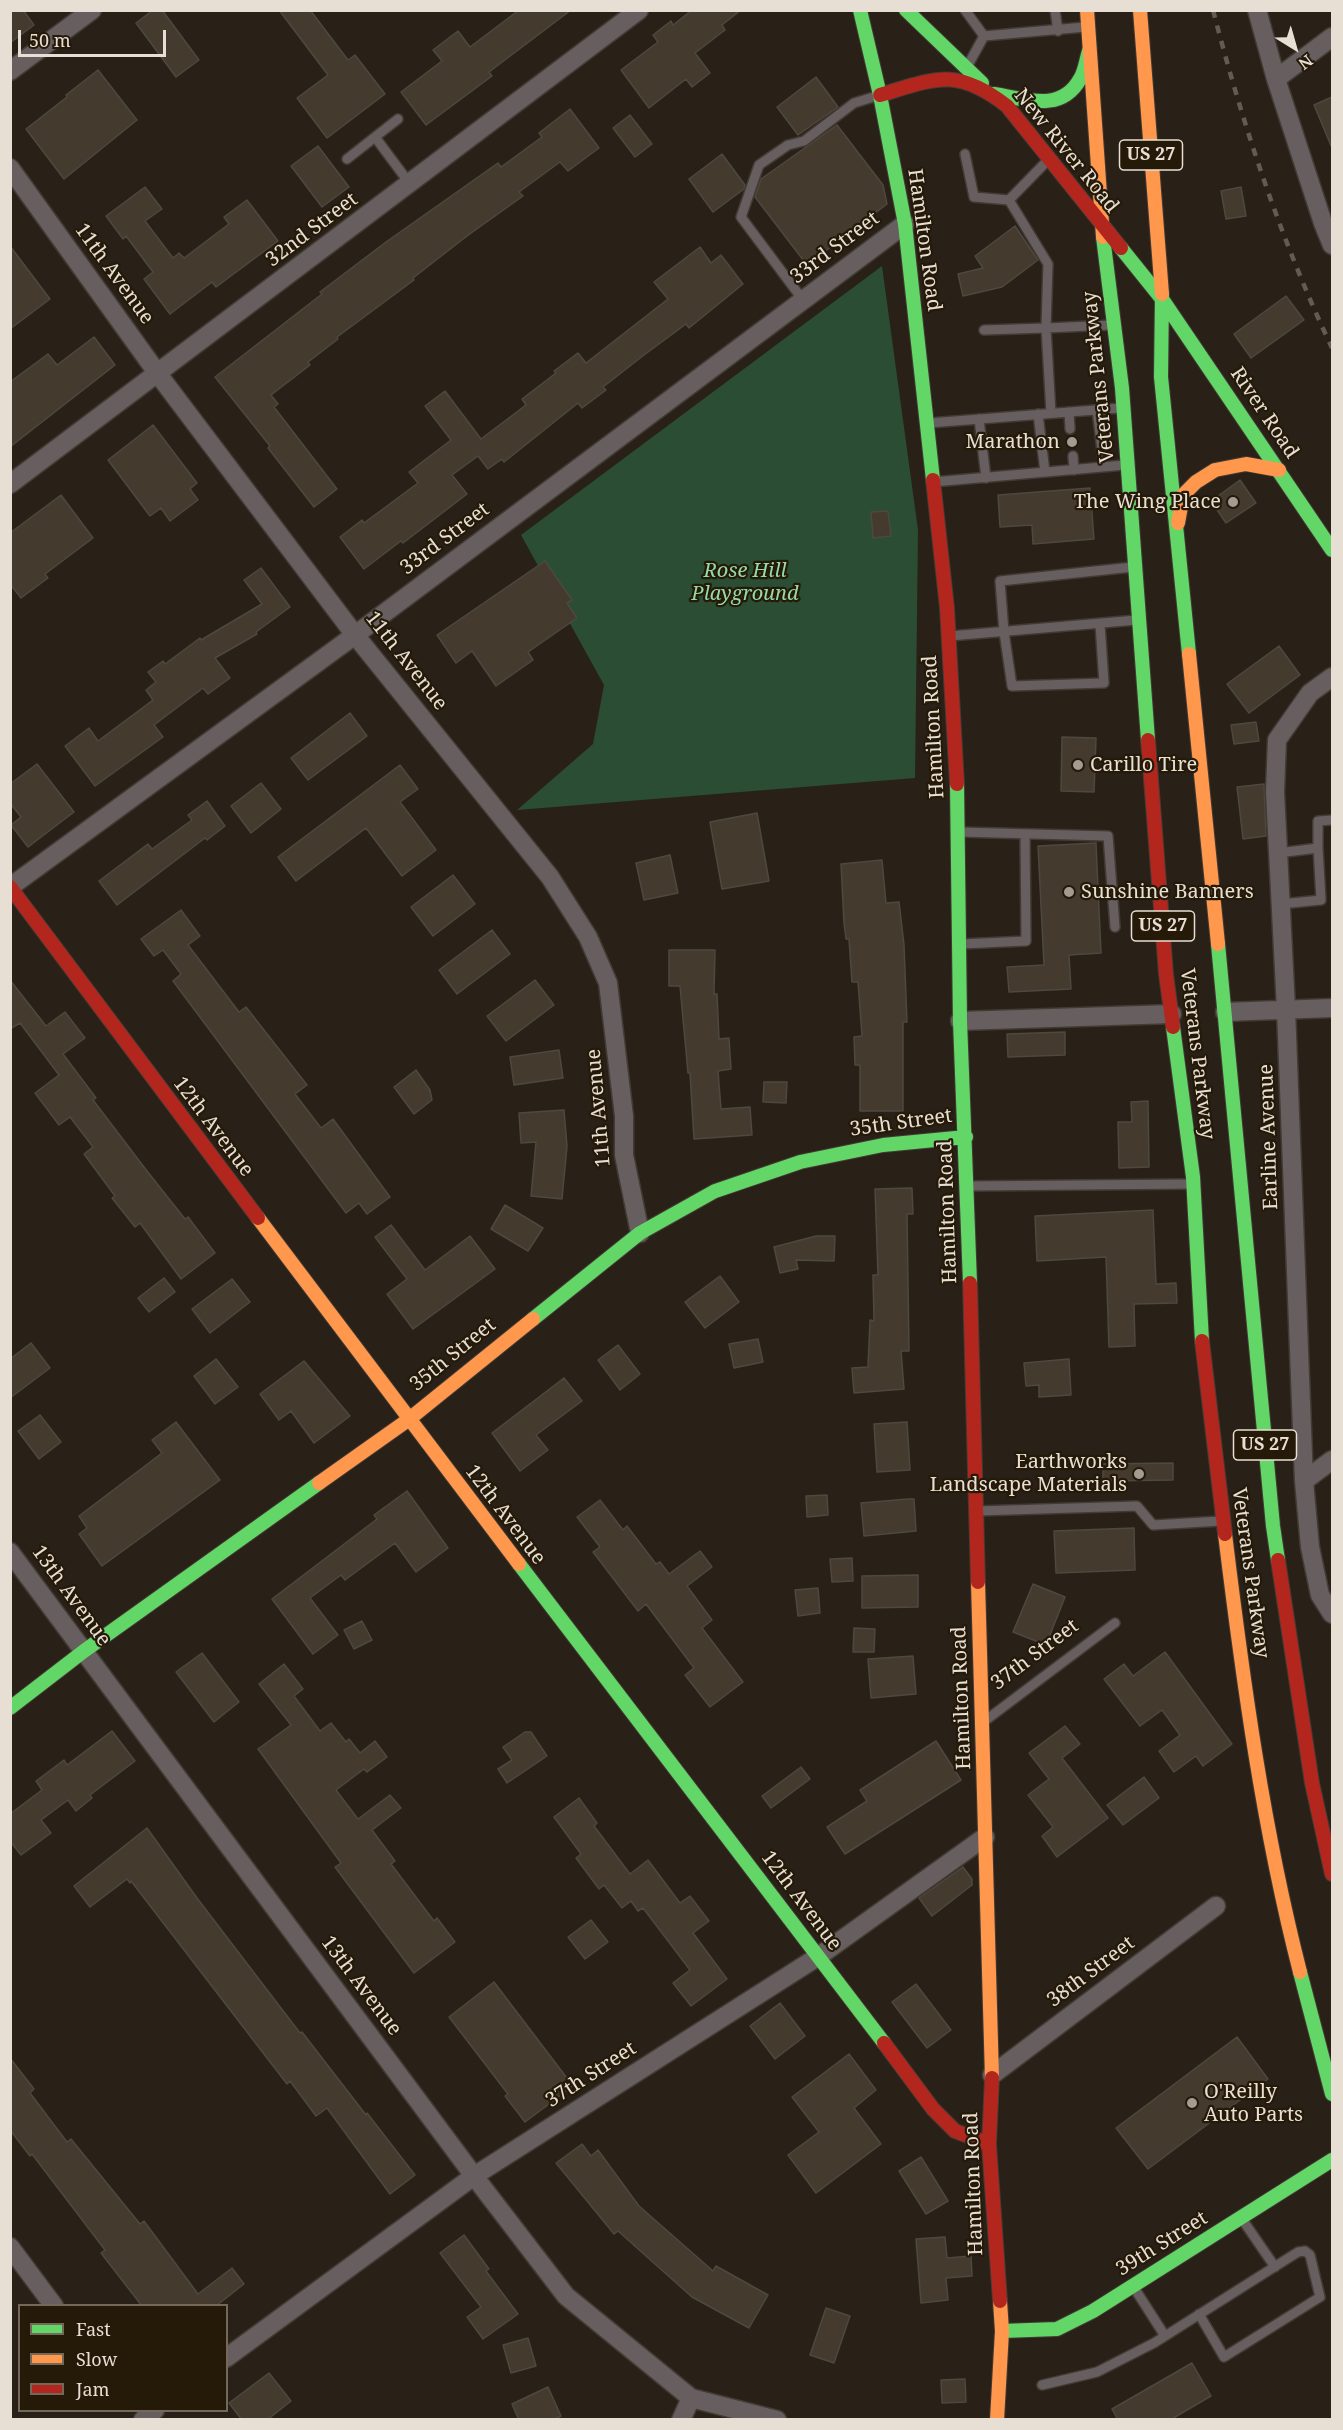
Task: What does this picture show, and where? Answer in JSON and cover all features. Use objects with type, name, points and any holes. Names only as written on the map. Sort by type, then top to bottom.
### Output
[{"type":"street","points":[[10,71],[92,10]]},
{"type":"street","name":"32nd Street","points":[[10,484],[639,10]]},
{"type":"street","name":"Hamilton Road","points":[[860,10],[880,95],[905,224],[949,636],[959,832],[960,1021],[966,1137],[992,2075],[988,2144],[1002,2331],[997,2420]]},
{"type":"street","name":"Veterans Parkway","points":[[1087,10],[1102,227],[1124,408],[1166,974],[1194,1184],[1201,1329],[1223,1521],[1260,1784],[1280,1894],[1332,2094]]},
{"type":"street","name":"Veterans Parkway","points":[[1140,10],[1162,299],[1161,377],[1225,1012],[1273,1526],[1312,1783],[1332,1874]]},
{"type":"street","points":[[1257,10],[1276,79],[1332,245]]},
{"type":"street","points":[[911,12],[991,92],[1049,104],[1068,94],[1081,78],[1089,48]]},
{"type":"street","points":[[1276,79],[1332,37]]},
{"type":"street","name":"New River Road","points":[[880,95],[936,79],[959,78],[991,92],[1007,106],[1162,299]]},
{"type":"street","name":"11th Avenue","points":[[10,168],[158,374],[355,635],[550,878],[588,937],[608,983],[624,1116],[624,1155],[640,1233]]},
{"type":"street","name":"33rd Street","points":[[10,887],[355,635],[905,224]]},
{"type":"street","name":"River Road","points":[[1162,299],[1332,550]]},
{"type":"street","points":[[1177,534],[1181,499],[1208,472],[1227,465],[1252,464],[1279,470]]},
{"type":"street","name":"Earline Avenue","points":[[1332,677],[1310,693],[1277,740],[1275,792],[1287,1009],[1304,1481],[1310,1547],[1320,1594],[1332,1614]]},
{"type":"street","name":"12th Avenue","points":[[10,887],[408,1420],[819,1956],[933,2109],[955,2131],[988,2144]]},
{"type":"street","points":[[1225,1012],[1332,1008]]},
{"type":"street","points":[[960,1021],[1172,1014]]},
{"type":"street","name":"35th Street","points":[[10,1708],[84,1651],[408,1420],[640,1233],[715,1191],[800,1162],[883,1145],[966,1137]]},
{"type":"street","points":[[1304,1481],[1332,1460]]},
{"type":"street","name":"13th Avenue","points":[[10,1552],[474,2176],[566,2296],[691,2398]]},
{"type":"street","name":"37th Street","points":[[228,2357],[474,2176],[819,1956],[985,1837]]},
{"type":"street","name":"38th Street","points":[[992,2075],[1216,1906]]},
{"type":"street","name":"39th Street","points":[[1002,2331],[1057,2329],[1093,2311],[1332,2160]]},
{"type":"street","points":[[10,2247],[53,2304]]},
{"type":"street","points":[[681,2420],[691,2398],[777,2420]]},
{"type":"lane","points":[[966,10],[984,36]]},
{"type":"lane","points":[[1055,10],[1058,30]]},
{"type":"lane","points":[[984,36],[1088,27]]},
{"type":"lane","points":[[967,68],[984,36]]},
{"type":"lane","points":[[804,300],[741,217],[759,165],[788,145],[804,141],[854,103],[880,95]]},
{"type":"lane","points":[[347,159],[398,119]]},
{"type":"lane","points":[[375,137],[410,184]]},
{"type":"lane","points":[[966,154],[974,197],[1009,200]]},
{"type":"lane","points":[[1009,200],[1049,159]]},
{"type":"lane","points":[[1009,200],[1048,264],[1046,328],[1051,413]]},
{"type":"lane","points":[[984,330],[1114,325]]},
{"type":"lane","points":[[927,423],[1124,408]]},
{"type":"lane","points":[[1097,410],[1104,467]]},
{"type":"lane","points":[[1069,412],[1070,429]]},
{"type":"lane","points":[[1038,414],[1045,472]]},
{"type":"lane","points":[[979,419],[986,478]]},
{"type":"lane","points":[[1073,456],[1074,470]]},
{"type":"lane","points":[[933,482],[1128,465]]},
{"type":"lane","points":[[1100,624],[1104,683],[1012,686],[1004,632],[1000,581],[1135,567]]},
{"type":"lane","points":[[949,636],[1139,620]]},
{"type":"lane","points":[[1281,904],[1321,900],[1318,821],[1332,820]]},
{"type":"lane","points":[[959,832],[1108,836],[1115,927]]},
{"type":"lane","points":[[959,944],[1026,941],[1025,834]]},
{"type":"lane","points":[[1278,853],[1318,849]]},
{"type":"lane","points":[[967,1186],[1194,1184]]},
{"type":"lane","points":[[976,1510],[1137,1506],[1153,1525],[1223,1521]]},
{"type":"lane","name":"37th Street","points":[[982,1723],[1115,1623]]},
{"type":"lane","points":[[1241,2217],[1278,2267]]},
{"type":"lane","points":[[1042,2385],[1097,2372],[1165,2336],[1199,2314],[1278,2267],[1298,2252],[1305,2251],[1310,2255],[1320,2297],[1303,2302],[1224,2356],[1199,2314]]},
{"type":"lane","points":[[1132,2286],[1165,2336]]},
{"type":"green space","name":"Rose Hill Playground","points":[[882,266],[918,530],[915,778],[517,810],[593,744],[604,685],[521,535]]},
{"type":"building","points":[[10,10],[23,10],[34,25],[10,43]]},
{"type":"building","points":[[153,10],[162,10],[199,60],[176,77],[136,23]]},
{"type":"building","points":[[279,10],[310,10],[348,60],[355,55],[385,94],[327,138],[297,98],[328,75]]},
{"type":"building","points":[[519,10],[571,10],[489,72],[492,76],[426,125],[401,92],[442,61],[433,50],[458,31],[470,47]]},
{"type":"building","points":[[692,10],[741,10],[722,25],[725,30],[695,53],[710,73],[692,87],[686,79],[649,108],[621,70],[658,42],[653,35],[671,21],[673,25]]},
{"type":"building","points":[[98,70],[137,120],[64,179],[26,129]]},
{"type":"building","points":[[816,77],[838,107],[798,135],[777,107]]},
{"type":"building","points":[[1332,97],[1332,148],[1314,105]]},
{"type":"building","points":[[570,109],[599,148],[568,171],[560,162],[519,192],[523,196],[467,236],[413,278],[414,280],[337,337],[338,339],[308,362],[310,365],[271,395],[278,404],[274,407],[337,489],[314,507],[268,448],[270,446],[215,377],[386,242],[498,163],[501,167],[542,137],[539,133]]},
{"type":"building","points":[[630,115],[652,144],[635,157],[613,128]]},
{"type":"building","points":[[837,125],[883,185],[887,204],[807,265],[755,197],[761,179]]},
{"type":"building","points":[[318,146],[349,187],[322,207],[291,166]]},
{"type":"building","points":[[722,154],[745,185],[744,189],[713,212],[689,179]]},
{"type":"building","points":[[145,187],[162,209],[145,221],[173,258],[179,253],[184,258],[229,224],[224,217],[247,200],[278,241],[216,287],[212,282],[170,314],[144,279],[153,272],[126,236],[123,239],[106,216]]},
{"type":"building","points":[[1241,187],[1246,216],[1226,219],[1221,191]]},
{"type":"building","points":[[1015,226],[1038,260],[1002,287],[963,296],[958,274],[983,268],[975,256]]},
{"type":"building","points":[[10,246],[50,299],[10,329]]},
{"type":"building","points":[[700,247],[711,263],[721,255],[743,284],[689,328],[686,324],[644,355],[603,387],[606,390],[582,408],[578,403],[504,462],[502,459],[488,469],[478,456],[452,475],[467,494],[403,543],[401,541],[364,569],[340,537],[362,520],[364,523],[418,483],[409,472],[451,440],[425,406],[445,391],[481,439],[526,405],[522,399],[578,353],[586,363],[668,299],[654,282]]},
{"type":"building","points":[[1286,296],[1304,320],[1251,358],[1234,334]]},
{"type":"building","points":[[94,337],[115,365],[10,447],[10,382],[48,354],[57,365]]},
{"type":"building","points":[[153,425],[197,483],[190,489],[198,500],[170,521],[161,508],[150,516],[108,460]]},
{"type":"building","name":"The Wing Place","points":[[1240,480],[1256,503],[1226,523],[1211,501]]},
{"type":"building","points":[[1090,488],[1094,539],[1033,544],[1032,525],[1000,527],[998,495]]},
{"type":"building","points":[[61,495],[93,538],[45,574],[48,578],[21,598],[10,584],[10,533]]},
{"type":"building","points":[[888,511],[891,536],[873,538],[871,512]]},
{"type":"building","points":[[545,561],[572,600],[567,603],[577,618],[528,652],[533,660],[496,686],[472,651],[456,663],[437,635]]},
{"type":"building","points":[[261,568],[290,607],[256,632],[257,634],[215,658],[230,678],[208,694],[203,688],[154,725],[163,737],[95,786],[65,746],[89,728],[98,741],[153,700],[146,690],[156,682],[148,672],[163,661],[165,664],[200,638],[201,640],[262,604],[244,580]]},
{"type":"building","points":[[1279,646],[1300,675],[1249,713],[1227,684]]},
{"type":"building","points":[[350,713],[367,736],[308,780],[291,758]]},
{"type":"building","points":[[1256,722],[1259,741],[1234,744],[1231,725]]},
{"type":"building","name":"Carillo Tire","points":[[1062,737],[1096,738],[1094,792],[1061,791]]},
{"type":"building","points":[[37,764],[74,812],[28,847],[11,825],[21,817],[10,803],[10,784]]},
{"type":"building","points":[[400,765],[418,789],[400,802],[436,850],[402,876],[366,828],[296,881],[278,857]]},
{"type":"building","points":[[261,783],[281,809],[251,833],[231,806]]},
{"type":"building","points":[[1264,784],[1266,836],[1243,839],[1237,787]]},
{"type":"building","points":[[207,801],[225,826],[207,840],[205,838],[117,905],[99,881],[148,844],[152,849],[192,820],[188,815]]},
{"type":"building","points":[[757,813],[769,881],[722,889],[710,822]]},
{"type":"building","name":"Sunshine Banners","points":[[1096,843],[1101,953],[1069,955],[1071,989],[1009,992],[1007,967],[1044,965],[1038,846]]},
{"type":"building","points":[[670,855],[678,893],[644,900],[636,863]]},
{"type":"building","points":[[882,860],[886,903],[899,902],[904,945],[907,1022],[903,1022],[903,1111],[860,1111],[860,1065],[855,1065],[854,1037],[862,1036],[858,982],[852,982],[849,939],[846,939],[844,923],[841,864]]},
{"type":"building","points":[[453,875],[475,904],[433,936],[411,907]]},
{"type":"building","points":[[181,910],[200,936],[188,945],[239,1012],[246,1007],[307,1085],[295,1094],[321,1128],[333,1119],[390,1197],[367,1214],[359,1203],[346,1213],[173,981],[181,974],[163,950],[154,956],[141,939]]},
{"type":"building","points":[[492,930],[510,954],[457,994],[439,970]]},
{"type":"building","points":[[669,950],[715,950],[714,994],[717,994],[719,1039],[729,1038],[731,1069],[718,1071],[721,1109],[750,1107],[752,1135],[694,1139],[690,1073],[688,1073],[680,986],[669,986]]},
{"type":"building","points":[[10,980],[46,1026],[65,1012],[85,1038],[63,1054],[96,1098],[93,1100],[147,1171],[185,1219],[188,1217],[215,1253],[181,1279],[140,1223],[135,1227],[112,1198],[115,1196],[84,1154],[93,1147],[70,1117],[59,1125],[35,1093],[59,1075],[20,1023],[10,1029]]},
{"type":"building","points":[[535,980],[554,1005],[506,1041],[487,1016]]},
{"type":"building","points":[[1065,1032],[1065,1055],[1008,1057],[1007,1034]]},
{"type":"building","points":[[559,1050],[563,1078],[514,1085],[510,1057]]},
{"type":"building","points":[[416,1070],[430,1090],[432,1100],[414,1114],[394,1087]]},
{"type":"building","points":[[764,1082],[787,1082],[786,1103],[763,1102]]},
{"type":"building","points":[[1148,1101],[1149,1167],[1119,1168],[1118,1122],[1132,1122],[1131,1102]]},
{"type":"building","points":[[564,1110],[567,1146],[562,1199],[531,1196],[536,1142],[521,1143],[519,1113]]},
{"type":"building","points":[[912,1188],[913,1214],[907,1214],[909,1351],[901,1351],[904,1389],[854,1393],[852,1368],[868,1367],[870,1320],[874,1321],[873,1275],[878,1275],[875,1189]]},
{"type":"building","points":[[505,1205],[543,1228],[528,1251],[491,1229]]},
{"type":"building","points":[[1153,1210],[1156,1284],[1176,1283],[1177,1303],[1134,1304],[1135,1346],[1109,1347],[1106,1257],[1037,1261],[1035,1216]]},
{"type":"building","points":[[391,1225],[425,1270],[470,1236],[495,1269],[413,1329],[387,1294],[407,1279],[375,1237]]},
{"type":"building","points":[[816,1236],[835,1236],[834,1261],[796,1260],[798,1269],[780,1273],[774,1247]]},
{"type":"building","points":[[720,1276],[739,1302],[705,1328],[685,1302]]},
{"type":"building","points":[[164,1278],[175,1292],[149,1312],[138,1298]]},
{"type":"building","points":[[232,1279],[250,1302],[210,1333],[192,1309]]},
{"type":"building","points":[[758,1339],[763,1362],[734,1368],[729,1344]]},
{"type":"building","points":[[31,1343],[50,1368],[10,1398],[10,1359]]},
{"type":"building","points":[[618,1345],[640,1374],[620,1390],[598,1360]]},
{"type":"building","points":[[216,1359],[238,1387],[215,1404],[194,1376]]},
{"type":"building","points":[[1069,1359],[1071,1395],[1039,1397],[1039,1385],[1026,1386],[1024,1363]]},
{"type":"building","points":[[304,1361],[350,1416],[314,1443],[291,1411],[279,1420],[260,1394]]},
{"type":"building","points":[[564,1378],[582,1401],[536,1435],[548,1450],[520,1471],[492,1433]]},
{"type":"building","points":[[40,1415],[61,1442],[39,1459],[18,1431]]},
{"type":"building","points":[[176,1422],[220,1480],[102,1566],[79,1534],[87,1528],[79,1516],[162,1453],[152,1440]]},
{"type":"building","points":[[907,1422],[910,1470],[877,1472],[874,1424]]},
{"type":"building","points":[[1173,1463],[1173,1480],[1103,1481],[1103,1464]]},
{"type":"building","points":[[407,1491],[448,1548],[416,1572],[395,1543],[345,1580],[341,1575],[310,1598],[338,1635],[313,1654],[272,1599],[377,1519],[374,1515]]},
{"type":"building","points":[[827,1495],[828,1515],[807,1517],[806,1496]]},
{"type":"building","points":[[914,1499],[916,1531],[864,1536],[861,1503]]},
{"type":"building","points":[[600,1500],[623,1530],[627,1526],[656,1564],[660,1562],[669,1574],[700,1551],[712,1567],[687,1586],[712,1620],[702,1628],[743,1682],[710,1707],[685,1675],[694,1668],[646,1604],[638,1611],[593,1552],[600,1547],[577,1517]]},
{"type":"building","points":[[1134,1528],[1135,1570],[1056,1573],[1054,1531]]},
{"type":"building","points":[[852,1558],[853,1581],[832,1582],[830,1559]]},
{"type":"building","points":[[918,1575],[918,1607],[862,1608],[862,1576]]},
{"type":"building","points":[[1033,1584],[1065,1597],[1046,1645],[1013,1632]]},
{"type":"building","points":[[818,1588],[820,1613],[798,1616],[795,1590]]},
{"type":"building","points":[[362,1621],[372,1640],[354,1649],[344,1630]]},
{"type":"building","points":[[854,1628],[875,1629],[874,1652],[853,1652]]},
{"type":"building","points":[[1165,1652],[1232,1744],[1203,1766],[1196,1756],[1174,1772],[1159,1751],[1180,1735],[1162,1710],[1140,1726],[1104,1679],[1124,1664],[1133,1676]]},
{"type":"building","points":[[202,1653],[239,1702],[214,1722],[176,1672]]},
{"type":"building","points":[[913,1656],[916,1694],[871,1698],[868,1659]]},
{"type":"building","points":[[284,1664],[303,1689],[294,1696],[320,1731],[331,1723],[346,1742],[349,1739],[360,1753],[375,1741],[387,1757],[367,1772],[364,1769],[336,1790],[358,1819],[390,1795],[401,1808],[372,1830],[395,1861],[391,1864],[434,1921],[437,1918],[455,1942],[414,1973],[335,1867],[341,1863],[258,1749],[291,1725],[259,1684]]},
{"type":"building","points":[[1065,1726],[1080,1744],[1062,1758],[1108,1818],[1057,1857],[1042,1836],[1053,1827],[1028,1795],[1049,1779],[1029,1753]]},
{"type":"building","points":[[112,1731],[135,1761],[90,1795],[92,1798],[76,1811],[68,1800],[41,1820],[51,1833],[21,1855],[10,1841],[10,1814],[42,1790],[36,1781],[64,1760],[67,1765]]},
{"type":"building","points":[[525,1732],[531,1732],[547,1756],[507,1783],[498,1769],[512,1760],[503,1747]]},
{"type":"building","points":[[936,1741],[961,1780],[845,1854],[827,1827],[867,1801],[860,1790]]},
{"type":"building","points":[[801,1767],[810,1779],[771,1808],[762,1796]]},
{"type":"building","points":[[1144,1777],[1159,1798],[1123,1825],[1107,1805]]},
{"type":"building","points":[[579,1798],[597,1823],[594,1826],[630,1874],[648,1860],[680,1903],[690,1896],[709,1921],[693,1933],[727,1979],[691,2006],[673,1983],[690,1970],[643,1908],[638,1911],[631,1901],[622,1908],[604,1885],[599,1889],[576,1858],[581,1854],[554,1817]]},
{"type":"building","points":[[147,1828],[300,2033],[302,2032],[415,2175],[390,2194],[327,2108],[316,2116],[290,2081],[287,2084],[131,1881],[130,1883],[127,1879],[90,1907],[74,1886]]},
{"type":"building","points":[[963,1867],[972,1879],[972,1885],[932,1916],[919,1898]]},
{"type":"building","points":[[591,1920],[608,1942],[585,1959],[568,1937]]},
{"type":"building","points":[[494,1982],[573,2086],[525,2122],[505,2096],[508,2094],[449,2017]]},
{"type":"building","points":[[916,1984],[951,2030],[927,2048],[892,2002]]},
{"type":"building","points":[[780,2003],[805,2036],[775,2059],[750,2026]]},
{"type":"building","name":"O'Reilly Auto Parts","points":[[1237,2037],[1268,2079],[1148,2169],[1116,2128]]},
{"type":"building","points":[[849,2054],[876,2090],[854,2108],[881,2144],[816,2193],[788,2155],[819,2132],[792,2097]]},
{"type":"building","points":[[10,2058],[34,2089],[30,2093],[67,2142],[71,2139],[140,2224],[144,2221],[198,2294],[232,2268],[244,2284],[219,2304],[140,2304],[101,2253],[105,2250],[32,2154],[30,2156],[10,2130]]},
{"type":"building","points":[[582,2144],[591,2156],[598,2150],[639,2206],[713,2271],[716,2266],[768,2295],[749,2328],[692,2297],[618,2231],[614,2234],[556,2163]]},
{"type":"building","points":[[921,2157],[948,2201],[926,2214],[899,2171]]},
{"type":"building","points":[[464,2235],[489,2269],[486,2271],[518,2314],[483,2339],[467,2317],[481,2307],[440,2253]]},
{"type":"building","points":[[945,2237],[947,2258],[971,2256],[972,2276],[946,2278],[948,2300],[921,2303],[916,2239]]},
{"type":"building","points":[[826,2308],[850,2316],[834,2363],[810,2355]]},
{"type":"building","points":[[528,2338],[536,2366],[511,2373],[503,2345]]},
{"type":"building","points":[[1192,2363],[1211,2396],[1170,2420],[1118,2420],[1112,2409]]},
{"type":"building","points":[[269,2373],[291,2401],[267,2420],[242,2420],[229,2403]]},
{"type":"building","points":[[965,2379],[966,2402],[942,2403],[941,2380]]},
{"type":"building","points":[[548,2387],[561,2416],[552,2420],[519,2420],[512,2404]]},
{"type":"railway","points":[[1213,10],[1237,97],[1265,182],[1296,266],[1332,348]]},
{"type":"traffic: fast","points":[[860,10],[880,95],[905,224],[933,480]]},
{"type":"traffic: fast","points":[[906,10],[982,83]]},
{"type":"traffic: fast","points":[[994,94],[1042,101],[1063,96],[1072,90],[1080,79],[1089,51]]},
{"type":"traffic: fast","points":[[1103,237],[1122,388],[1148,740]]},
{"type":"traffic: fast","points":[[1121,248],[1162,299],[1332,550]]},
{"type":"traffic: fast","points":[[1162,294],[1161,377],[1189,654]]},
{"type":"traffic: fast","points":[[957,784],[960,1021],[970,1283]]},
{"type":"traffic: fast","points":[[1218,944],[1278,1560]]},
{"type":"traffic: fast","points":[[1173,1027],[1193,1177],[1202,1341]]},
{"type":"traffic: fast","points":[[533,1319],[640,1233],[715,1191],[800,1162],[883,1145],[966,1137]]},
{"type":"traffic: fast","points":[[10,1708],[84,1651],[319,1483]]},
{"type":"traffic: fast","points":[[519,1564],[884,2043]]},
{"type":"traffic: fast","points":[[1300,1972],[1332,2094]]},
{"type":"traffic: fast","points":[[1002,2331],[1057,2329],[1093,2311],[1332,2160]]},
{"type":"traffic: slow","points":[[1087,10],[1103,237]]},
{"type":"traffic: slow","points":[[1140,10],[1162,294]]},
{"type":"traffic: slow","points":[[1178,523],[1183,495],[1196,482],[1215,470],[1246,464],[1279,470]]},
{"type":"traffic: slow","points":[[1189,654],[1218,944]]},
{"type":"traffic: slow","points":[[258,1218],[519,1564]]},
{"type":"traffic: slow","points":[[319,1483],[408,1420],[533,1319]]},
{"type":"traffic: slow","points":[[1225,1534],[1255,1754],[1275,1863],[1300,1972]]},
{"type":"traffic: slow","points":[[978,1582],[992,2078]]},
{"type":"traffic: slow","points":[[997,2420],[1002,2331],[1000,2301]]},
{"type":"traffic: jam","points":[[880,95],[916,84],[946,80],[974,85],[989,94],[1007,106],[1121,248]]},
{"type":"traffic: jam","points":[[933,480],[947,608],[957,784]]},
{"type":"traffic: jam","points":[[1148,740],[1166,974],[1173,1027]]},
{"type":"traffic: jam","points":[[10,887],[258,1218]]},
{"type":"traffic: jam","points":[[970,1283],[978,1582]]},
{"type":"traffic: jam","points":[[1202,1341],[1225,1534]]},
{"type":"traffic: jam","points":[[1278,1560],[1312,1783],[1332,1874]]},
{"type":"traffic: jam","points":[[884,2043],[933,2109],[955,2131],[989,2144]]},
{"type":"traffic: jam","points":[[992,2078],[989,2144],[1000,2301]]},
{"type":"place","name":"Marathon","points":[[1072,442]]},
{"type":"place","name":"The Wing Place","points":[[1233,502]]},
{"type":"place","name":"Carillo Tire","points":[[1078,765]]},
{"type":"place","name":"Sunshine Banners","points":[[1069,892]]},
{"type":"place","name":"Earthworks Landscape Materials","points":[[1139,1474]]},
{"type":"place","name":"O'Reilly Auto Parts","points":[[1192,2103]]}]
